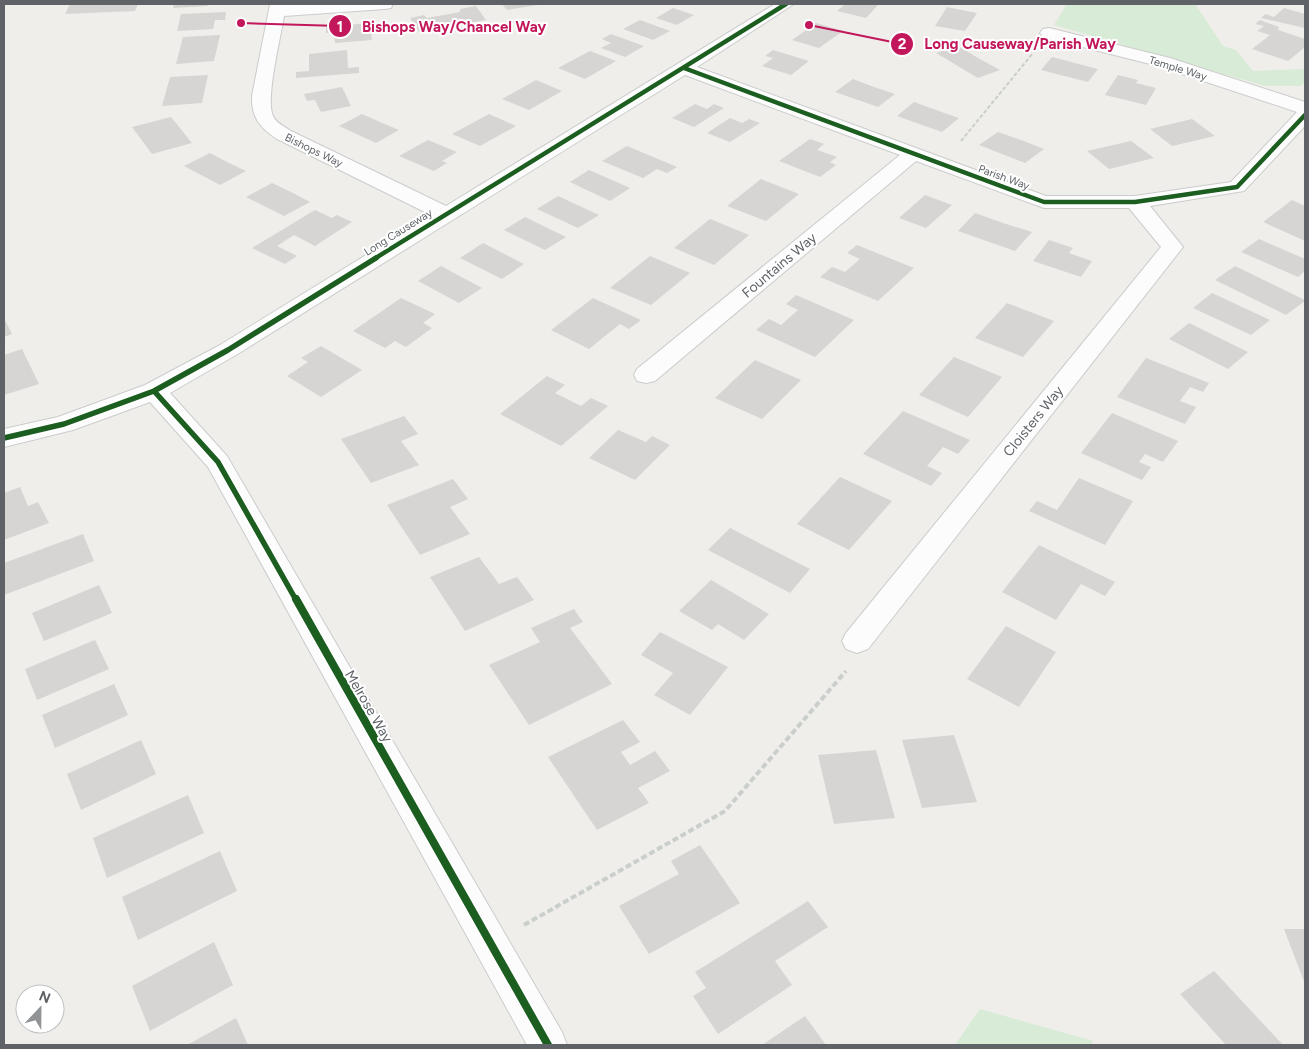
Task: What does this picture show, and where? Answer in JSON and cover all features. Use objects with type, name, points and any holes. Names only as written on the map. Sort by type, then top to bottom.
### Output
[{"type":"street","points":[[278,8],[386,4]]},
{"type":"street","name":"Long Causeway","points":[[4,438],[64,424],[154,391],[228,350],[786,4]]},
{"type":"street","name":"Bishops Way","points":[[278,8],[260,108],[263,117],[271,127],[284,136],[446,214]]},
{"type":"street","name":"Temple Way","points":[[1049,33],[1164,62],[1305,108]]},
{"type":"street","name":"Parish Way","points":[[684,68],[1044,202],[1135,202],[1237,187],[1305,115]]},
{"type":"street","name":"Fountains Way","points":[[646,375],[912,154]]},
{"type":"street","name":"Cloisters Way","points":[[857,641],[1172,247],[1135,202]]},
{"type":"street","name":"Melrose Way","points":[[154,391],[218,462],[548,1045]]},
{"type":"path","points":[[941,165],[1049,33]]},
{"type":"path","points":[[491,944],[725,812],[855,660],[857,641]]},
{"type":"green space","points":[[1067,4],[1195,4],[1223,46],[1236,50],[1253,71],[1305,69],[1305,82],[1301,86],[1265,86],[1054,25]]},
{"type":"green space","points":[[980,1009],[1093,1041],[1091,1045],[955,1045]]},
{"type":"building","points":[[70,4],[138,4],[135,11],[65,14]]},
{"type":"building","points":[[174,4],[208,4],[208,6],[173,8]]},
{"type":"building","points":[[502,4],[537,4],[537,5],[507,10]]},
{"type":"building","points":[[845,4],[879,4],[866,18],[837,11]]},
{"type":"building","points":[[476,6],[486,20],[419,32],[410,18],[424,15],[427,18],[460,12],[460,9]]},
{"type":"building","points":[[947,7],[977,13],[965,31],[935,26]]},
{"type":"building","points":[[673,8],[694,15],[677,25],[656,18]]},
{"type":"building","points":[[1284,8],[1305,14],[1305,28],[1261,18],[1265,14],[1274,17]]},
{"type":"building","points":[[226,12],[225,20],[215,20],[213,29],[177,31],[181,14]]},
{"type":"building","points":[[640,20],[670,31],[653,40],[623,29]]},
{"type":"building","points":[[1260,20],[1279,27],[1278,30],[1305,39],[1305,47],[1288,61],[1252,49],[1270,35],[1257,31],[1264,26],[1255,24]]},
{"type":"building","points":[[370,23],[372,40],[335,43],[334,32],[326,33],[326,27]]},
{"type":"building","points":[[816,23],[843,31],[819,48],[792,40]]},
{"type":"building","points":[[611,34],[644,46],[625,57],[601,48],[611,43],[602,39]]},
{"type":"building","points":[[220,35],[214,61],[176,64],[183,37]]},
{"type":"building","points":[[958,46],[1000,70],[978,78],[936,53]]},
{"type":"building","points":[[347,50],[348,68],[359,67],[359,73],[296,78],[296,72],[309,71],[309,54]]},
{"type":"building","points":[[773,50],[809,61],[791,75],[762,66],[773,58],[765,56]]},
{"type":"building","points":[[590,51],[616,61],[585,79],[558,68]]},
{"type":"building","points":[[1052,57],[1098,69],[1088,82],[1041,70]]},
{"type":"building","points":[[208,75],[202,103],[162,106],[170,77]]},
{"type":"building","points":[[1118,75],[1138,80],[1136,83],[1156,88],[1146,105],[1105,95]]},
{"type":"building","points":[[853,79],[895,94],[878,107],[835,92]]},
{"type":"building","points":[[536,80],[562,91],[529,110],[502,99]]},
{"type":"building","points":[[342,87],[351,106],[321,112],[315,100],[307,101],[304,94]]},
{"type":"building","points":[[914,102],[959,118],[942,132],[897,116]]},
{"type":"building","points":[[695,104],[707,109],[714,104],[724,108],[694,127],[672,118]]},
{"type":"building","points":[[362,114],[399,130],[376,143],[339,126]]},
{"type":"building","points":[[489,114],[516,126],[480,146],[452,134]]},
{"type":"building","points":[[171,117],[192,143],[152,154],[132,127]]},
{"type":"building","points":[[730,118],[742,123],[749,119],[760,123],[730,142],[707,133]]},
{"type":"building","points":[[1192,119],[1215,136],[1172,146],[1150,129]]},
{"type":"building","points":[[998,132],[1044,149],[1025,163],[979,145]]},
{"type":"building","points":[[810,139],[824,144],[817,150],[837,157],[830,162],[836,165],[820,177],[779,161]]},
{"type":"building","points":[[428,140],[457,152],[442,161],[447,163],[434,171],[399,156]]},
{"type":"building","points":[[1131,141],[1154,158],[1109,169],[1087,151]]},
{"type":"building","points":[[627,146],[677,167],[667,173],[657,169],[643,178],[602,161]]},
{"type":"building","points":[[210,153],[246,171],[220,185],[184,166]]},
{"type":"building","points":[[589,170],[630,188],[610,201],[570,182]]},
{"type":"building","points":[[761,179],[799,194],[766,221],[727,206]]},
{"type":"building","points":[[272,183],[310,202],[284,216],[246,197]]},
{"type":"building","points":[[925,195],[952,205],[926,228],[899,218]]},
{"type":"building","points":[[558,196],[599,215],[578,228],[537,209]]},
{"type":"building","points":[[1292,200],[1305,206],[1305,241],[1263,222]]},
{"type":"building","points":[[315,210],[332,218],[337,215],[352,222],[315,246],[294,235],[277,246],[297,256],[285,264],[252,248]]},
{"type":"building","points":[[975,213],[1032,232],[1015,251],[958,231]]},
{"type":"building","points":[[525,217],[566,237],[545,250],[504,230]]},
{"type":"building","points":[[710,219],[749,235],[714,265],[674,248]]},
{"type":"building","points":[[1259,239],[1305,259],[1305,271],[1298,277],[1241,252]]},
{"type":"building","points":[[1049,240],[1073,248],[1069,253],[1092,261],[1081,277],[1033,261]]},
{"type":"building","points":[[483,243],[524,264],[502,279],[460,258]]},
{"type":"building","points":[[857,245],[914,268],[878,301],[820,277],[832,267],[845,272],[860,259],[847,253]]},
{"type":"building","points":[[650,256],[690,273],[651,305],[610,288]]},
{"type":"building","points":[[441,266],[482,288],[459,303],[418,281]]},
{"type":"building","points":[[1235,266],[1305,301],[1286,315],[1215,280]]},
{"type":"building","points":[[1212,293],[1270,320],[1251,335],[1193,308]]},
{"type":"building","points":[[796,295],[854,320],[815,357],[756,330],[769,319],[781,325],[798,310],[786,304]]},
{"type":"building","points":[[401,298],[435,314],[423,323],[432,328],[406,347],[395,341],[385,348],[353,331]]},
{"type":"building","points":[[593,298],[641,320],[629,329],[620,324],[589,349],[551,330]]},
{"type":"building","points":[[1007,303],[1054,321],[1023,357],[975,338]]},
{"type":"building","points":[[4,318],[12,334],[4,337]]},
{"type":"building","points":[[1189,323],[1248,352],[1228,369],[1169,339]]},
{"type":"building","points":[[321,346],[362,370],[321,397],[287,376],[308,362],[301,358]]},
{"type":"building","points":[[22,349],[39,384],[4,395],[4,355]]},
{"type":"building","points":[[954,357],[1002,377],[968,417],[919,395]]},
{"type":"building","points":[[1146,358],[1209,383],[1203,392],[1190,387],[1180,401],[1196,407],[1185,424],[1117,397]]},
{"type":"building","points":[[755,360],[801,380],[762,419],[715,398]]},
{"type":"building","points":[[547,376],[565,385],[555,393],[581,406],[591,398],[608,406],[561,446],[500,414]]},
{"type":"building","points":[[903,411],[970,440],[958,454],[943,447],[927,466],[942,473],[931,486],[863,454]]},
{"type":"building","points":[[1112,413],[1178,441],[1163,462],[1145,454],[1139,462],[1151,467],[1142,480],[1081,453]]},
{"type":"building","points":[[404,416],[418,434],[401,441],[419,465],[371,483],[341,439]]},
{"type":"building","points":[[618,430],[646,442],[652,436],[670,445],[635,480],[589,458]]},
{"type":"building","points":[[840,477],[892,501],[849,550],[797,524]]},
{"type":"building","points":[[1079,478],[1133,501],[1105,545],[1029,511],[1037,501],[1057,510]]},
{"type":"building","points":[[453,479],[468,499],[450,507],[470,534],[420,555],[387,505]]},
{"type":"building","points":[[20,487],[28,506],[38,502],[49,523],[4,540],[4,493]]},
{"type":"building","points":[[730,528],[810,569],[790,593],[708,550]]},
{"type":"building","points":[[83,534],[94,561],[4,595],[4,563]]},
{"type":"building","points":[[1039,545],[1115,582],[1105,596],[1081,584],[1056,620],[1002,592]]},
{"type":"building","points":[[479,557],[499,584],[517,577],[534,600],[465,631],[430,577]]},
{"type":"building","points":[[711,580],[769,614],[744,640],[718,624],[712,630],[679,611]]},
{"type":"building","points":[[99,585],[112,613],[44,641],[32,613]]},
{"type":"building","points":[[574,609],[583,622],[570,628],[612,684],[529,725],[489,665],[540,642],[531,628]]},
{"type":"building","points":[[1006,626],[1056,652],[1019,707],[967,679]]},
{"type":"building","points":[[660,632],[728,667],[690,715],[654,695],[673,673],[641,655]]},
{"type":"building","points":[[95,640],[109,669],[37,700],[25,669]]},
{"type":"building","points":[[114,684],[128,715],[55,748],[42,715]]},
{"type":"building","points":[[623,720],[640,742],[621,752],[630,765],[655,751],[670,771],[638,788],[649,803],[597,830],[548,757]]},
{"type":"building","points":[[954,735],[977,802],[922,808],[902,740]]},
{"type":"building","points":[[141,740],[156,774],[81,810],[67,774]]},
{"type":"building","points":[[876,750],[895,818],[834,824],[818,755]]},
{"type":"building","points":[[188,795],[204,833],[107,878],[93,838]]},
{"type":"building","points":[[700,845],[740,903],[649,954],[619,906],[679,874],[671,861]]},
{"type":"building","points":[[220,851],[237,891],[138,940],[122,897]]},
{"type":"building","points":[[808,901],[828,927],[775,961],[792,985],[718,1034],[693,996],[706,988],[695,972]]},
{"type":"building","points":[[1284,929],[1305,929],[1305,984]]},
{"type":"building","points":[[214,942],[233,985],[150,1031],[132,986]]},
{"type":"building","points":[[1214,971],[1283,1045],[1226,1045],[1180,994]]},
{"type":"building","points":[[805,1016],[826,1045],[762,1045]]},
{"type":"building","points":[[236,1018],[248,1045],[187,1045]]},
{"type":"cycle path","points":[[4,438],[64,424],[154,391],[228,350],[786,4]]},
{"type":"cycle path","points":[[684,68],[1044,202],[1135,202],[1237,187],[1305,115]]},
{"type":"cycle path","points":[[154,391],[218,462],[548,1045]]},
{"type":"place","name":"Bishops Way/Chancel Way","points":[[241,23]]},
{"type":"place","name":"Long Causeway/Parish Way","points":[[809,25]]}]
